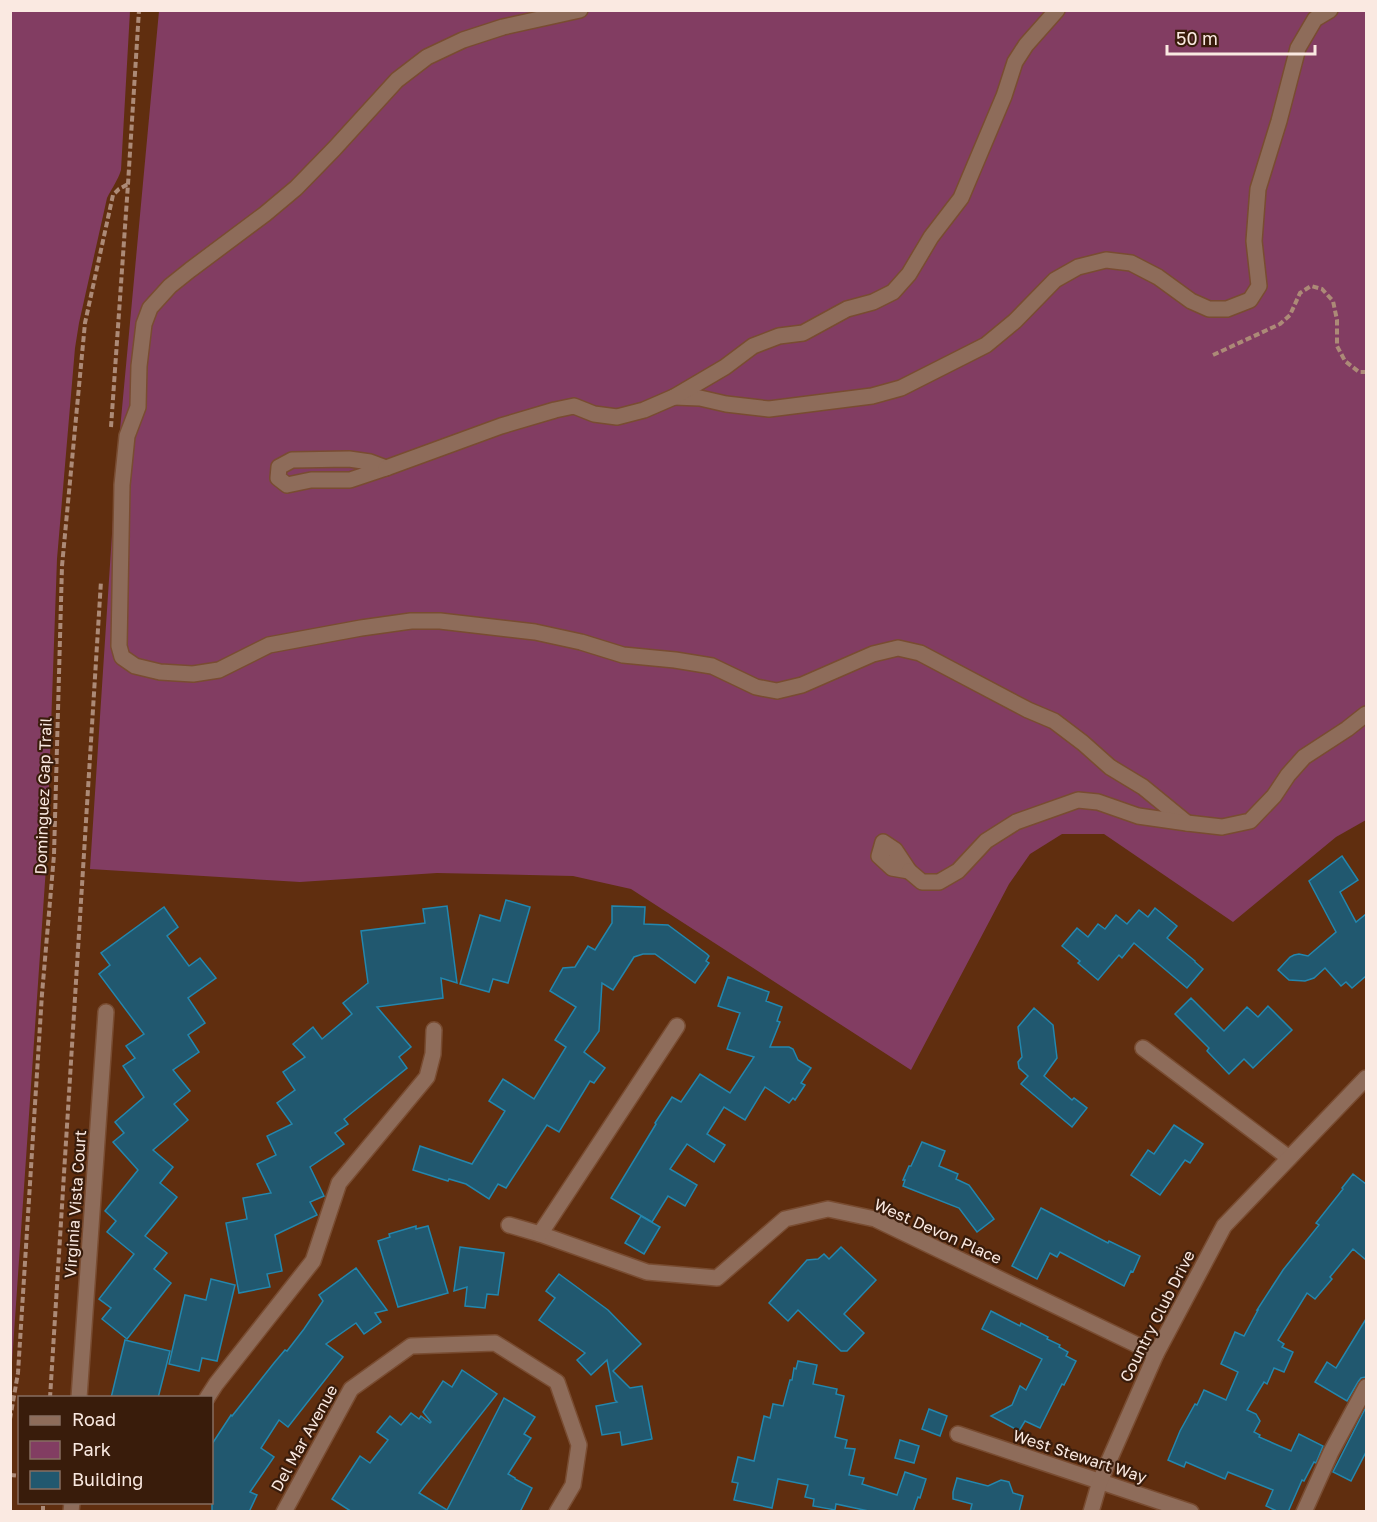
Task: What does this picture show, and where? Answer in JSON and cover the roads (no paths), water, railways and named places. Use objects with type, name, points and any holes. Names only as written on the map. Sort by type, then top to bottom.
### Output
[{"type":"street","points":[[580,10],[503,27],[464,40],[427,57],[397,80],[296,188],[183,275],[150,308],[144,324],[139,366],[138,407],[127,436],[122,485],[119,646],[122,657],[135,666],[160,672],[193,674],[219,670],[269,645],[361,628],[411,621],[440,621],[535,632],[581,642],[623,655],[712,666],[756,687],[777,691],[802,685],[873,654],[898,648],[920,653],[1054,722],[1110,767],[1143,787],[1187,824]]},
{"type":"street","points":[[386,468],[370,462],[349,459],[292,460],[279,467],[278,478],[287,485],[311,480],[350,480],[386,468],[501,426],[574,406],[594,414],[617,417],[644,410],[674,397],[725,367],[753,346],[779,336],[803,333],[847,309],[873,302],[892,292],[909,274],[931,237],[961,198],[1004,96],[1015,62],[1026,45],[1057,10]]},
{"type":"street","points":[[674,397],[700,398],[726,404],[769,409],[872,396],[901,388],[986,345],[1015,321],[1055,280],[1078,267],[1106,260],[1131,263],[1158,277],[1191,302],[1209,309],[1227,309],[1250,300],[1259,286],[1254,241],[1258,189],[1298,48],[1315,19],[1330,10]]},
{"type":"street","points":[[909,871],[922,882],[939,882],[958,871],[986,841],[1016,822],[1078,800],[1098,801],[1138,816],[1187,824],[1222,827],[1250,821],[1274,796],[1304,757],[1366,714]]},
{"type":"street","name":"Virginia Vista Court","points":[[79,1396],[106,1012]]},
{"type":"street","points":[[540,1234],[677,1026]]},
{"type":"street","points":[[208,1396],[313,1261],[339,1183],[427,1077],[433,1054],[434,1030]]},
{"type":"street","points":[[1143,1048],[1289,1158]]},
{"type":"street","name":"Country Club Drive","points":[[1091,1512],[1100,1481],[1156,1354],[1224,1226],[1366,1078]]},
{"type":"street","name":"West Devon Place","points":[[509,1225],[646,1272],[717,1278],[785,1219],[828,1209],[875,1219],[1156,1354]]},
{"type":"street","name":"Del Mar Avenue","points":[[284,1512],[351,1389],[411,1346],[495,1343],[557,1382],[579,1444],[573,1485],[557,1512]]},
{"type":"street","points":[[1304,1512],[1331,1452],[1366,1387]]},
{"type":"street","name":"West Stewart Way","points":[[958,1434],[1191,1512]]}]
